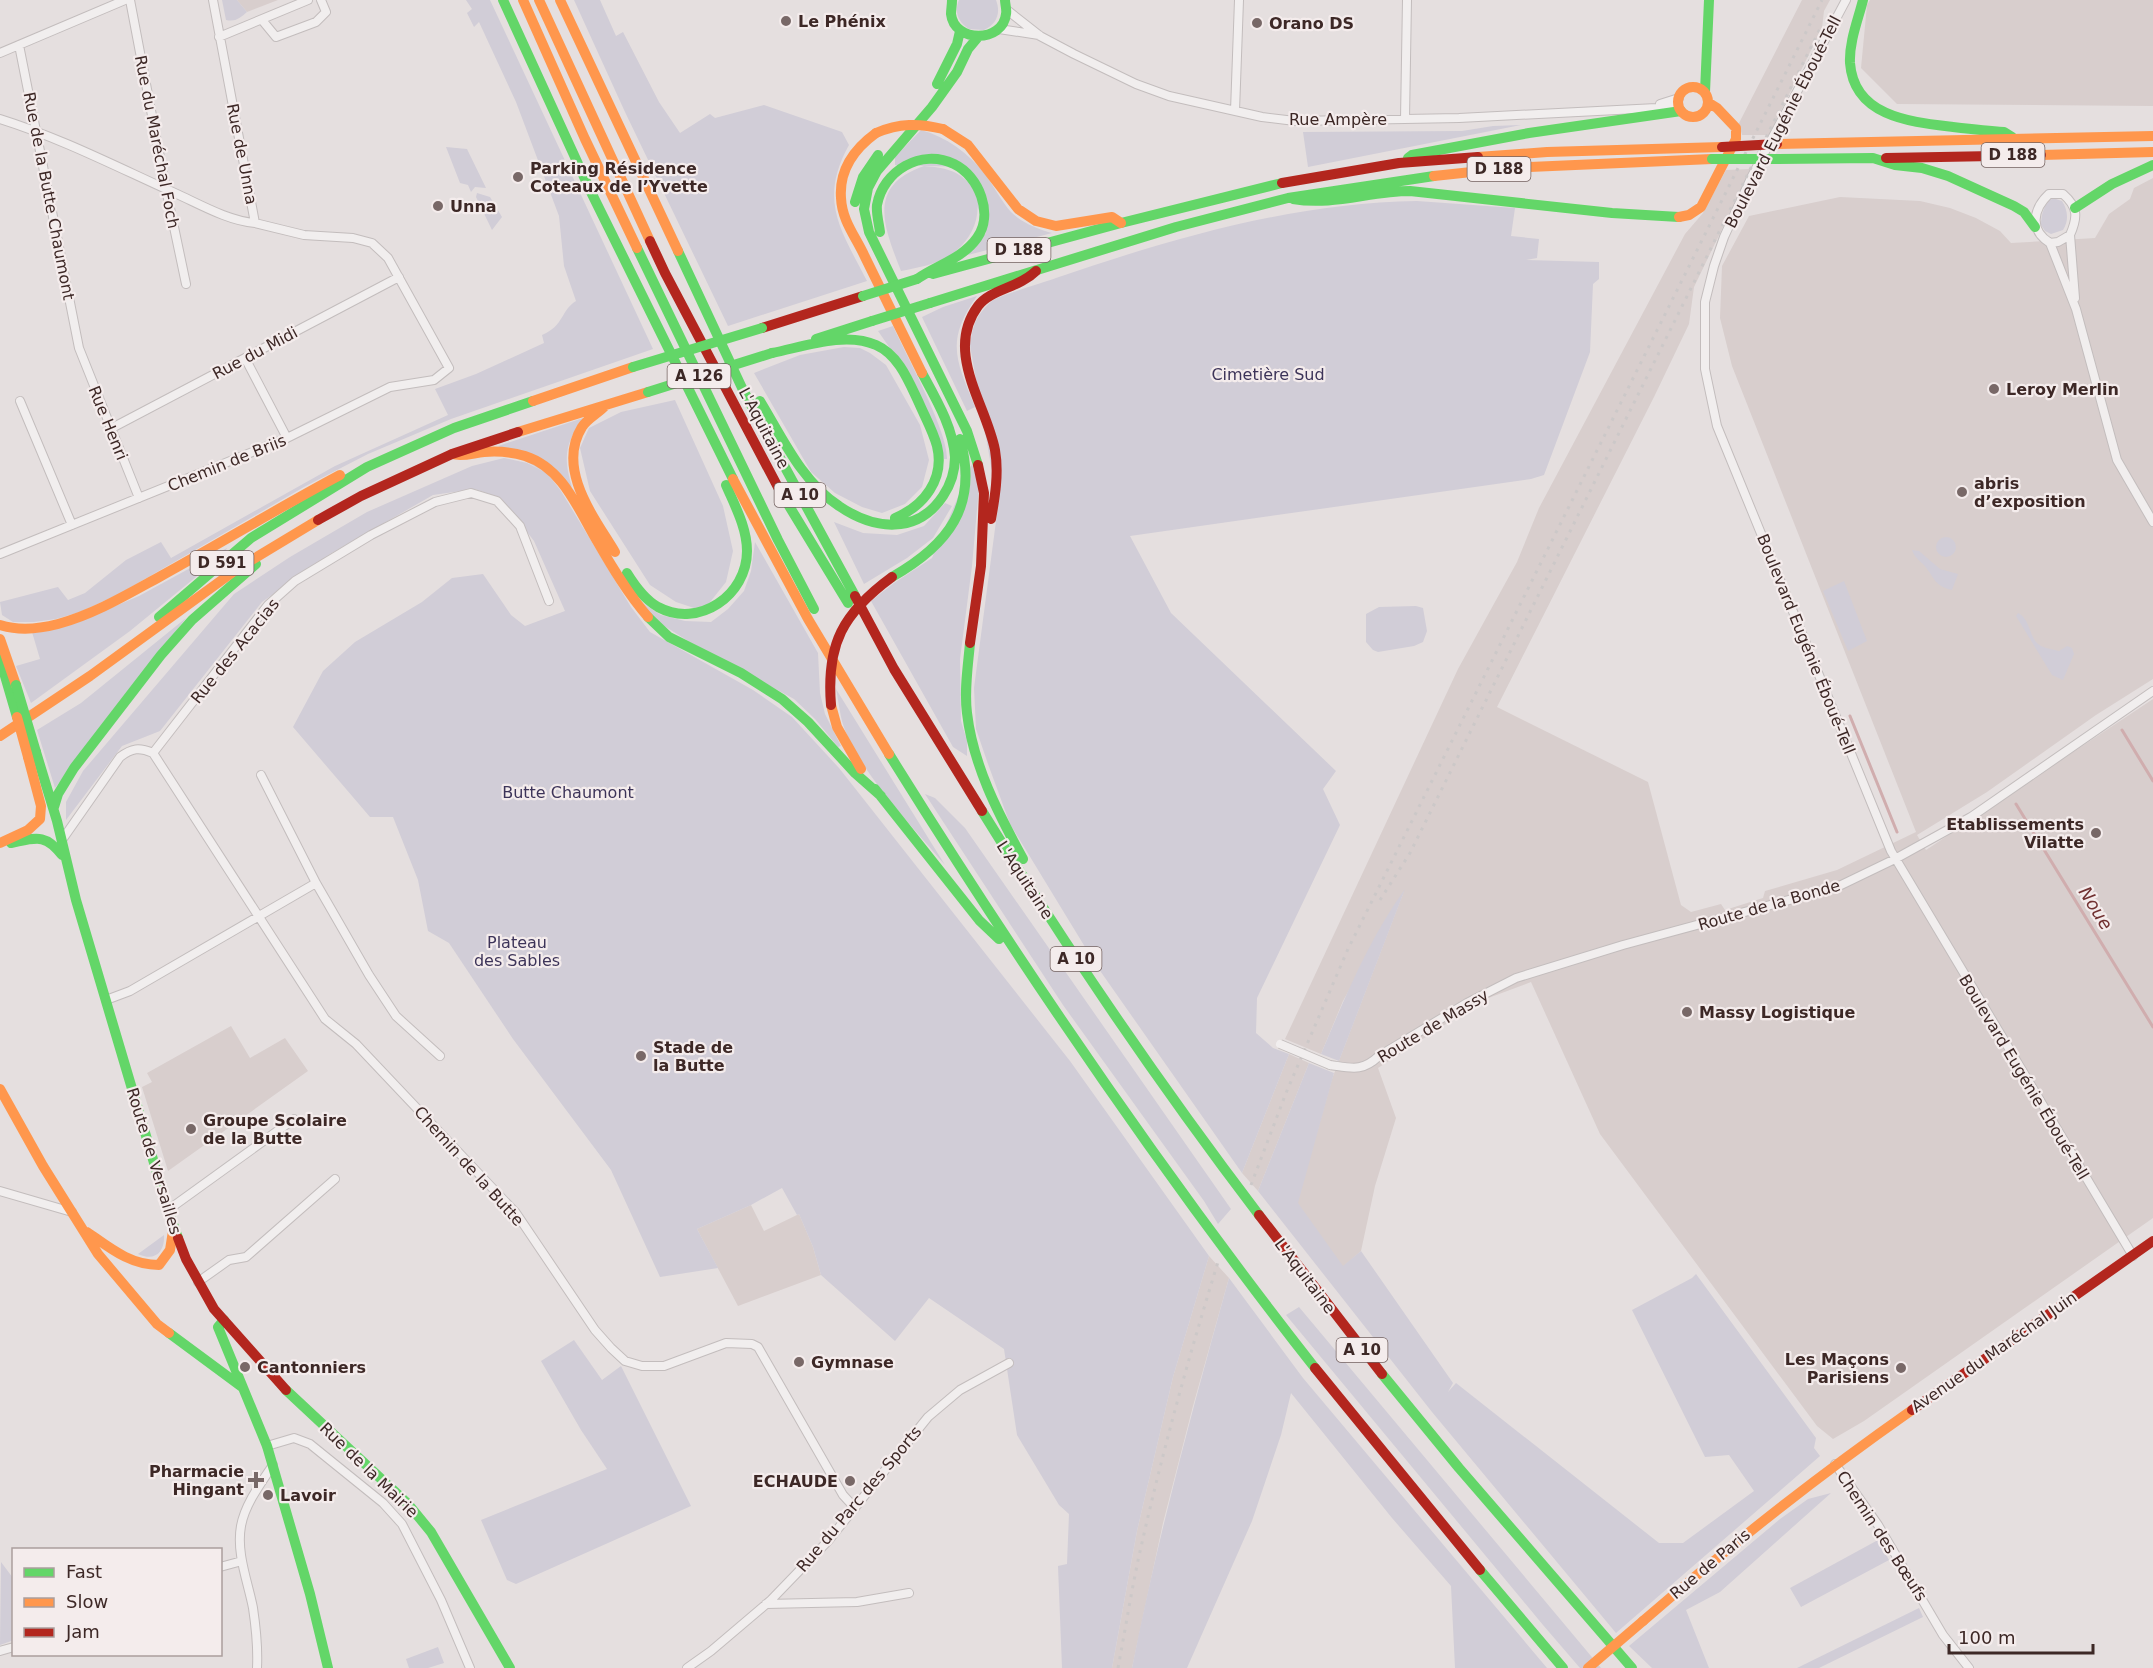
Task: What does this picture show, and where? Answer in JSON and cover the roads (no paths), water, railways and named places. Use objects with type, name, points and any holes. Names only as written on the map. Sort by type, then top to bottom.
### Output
[{"type":"main road","name":"A 10","points":[[503,0],[584,178],[717,447],[794,594],[871,726],[1014,952],[1186,1199],[1252,1287],[1383,1453],[1563,1668]]},
{"type":"main road","name":"A 126","points":[[523,0],[601,171],[778,540],[849,677],[871,726]]},
{"type":"main road","name":"A 126","points":[[538,0],[665,273],[771,477],[868,635],[894,669]]},
{"type":"main road","name":"L'Aquitaine","points":[[560,0],[743,390],[894,669],[1034,896],[1157,1077],[1342,1325],[1459,1468],[1629,1666]]},
{"type":"main road","points":[[942,0],[951,5],[953,22],[960,31],[978,38]]},
{"type":"main road","points":[[1707,63],[1691,87],[1681,93],[1680,105],[1689,117],[1697,117],[1706,102],[1709,0]]},
{"type":"main road","points":[[1863,0],[1850,63],[1854,83],[1861,96],[1872,107],[1887,115],[1917,123],[2004,132],[2016,139]]},
{"type":"main road","points":[[1006,5],[1005,20],[999,29],[978,38],[968,49],[957,72],[932,107],[877,171],[868,188],[864,210],[869,232],[974,449],[982,477],[984,493],[981,566],[970,640],[966,691],[967,713],[974,749],[985,782],[1001,819],[1029,869],[1034,896]]},
{"type":"main road","points":[[709,319],[720,328],[753,390],[811,482],[838,507],[866,521],[902,525],[928,514],[939,502],[949,486],[954,470],[955,452],[951,435],[933,393],[859,244],[854,218],[859,182],[868,165],[924,104],[950,62],[960,31]]},
{"type":"main road","points":[[1288,198],[1309,203],[1407,191],[1644,216],[1689,215],[1701,207],[1736,139],[1736,128],[1728,118],[1706,102],[1701,88],[1691,87]]},
{"type":"main road","points":[[1399,163],[1412,155],[1680,105]]},
{"type":"main road","points":[[859,244],[849,233],[841,208],[841,185],[847,164],[864,142],[876,133],[903,123],[917,123],[943,129],[968,145],[1018,209],[1036,221],[1056,226],[1112,217],[1121,223]]},
{"type":"main road","name":"D 188","points":[[633,367],[917,279],[1121,223],[1284,183],[1399,163],[1547,152],[1777,144],[2153,136]]},
{"type":"main road","name":"D 188","points":[[648,393],[1176,227],[1288,198],[1406,179],[1509,168],[1712,159],[2153,152]]},
{"type":"main road","points":[[1873,158],[1895,165],[1922,168],[1976,187],[2024,212],[2035,227]]},
{"type":"main road","points":[[899,292],[895,271],[876,220],[881,188],[893,172],[910,162],[933,159],[956,164],[975,180],[981,193],[984,204],[982,226],[978,237],[959,257],[927,270],[917,279]]},
{"type":"main road","points":[[2075,208],[2103,188],[2135,171],[2153,165]]},
{"type":"main road","points":[[981,566],[987,548],[995,493],[996,451],[968,370],[965,336],[977,307],[986,298],[1025,281],[1036,271]]},
{"type":"main road","points":[[772,353],[848,340],[863,341],[878,346],[893,358],[902,370],[935,438],[938,467],[929,494],[918,507],[905,515],[878,523]]},
{"type":"main road","name":"D 591","points":[[90,676],[251,538],[367,467],[454,428],[633,367]]},
{"type":"main road","name":"D 591","points":[[0,736],[90,676],[237,569],[361,496],[452,454],[648,393]]},
{"type":"main road","points":[[933,393],[939,398],[963,449],[966,467],[964,498],[950,530],[941,542],[913,565],[869,593],[855,608],[839,632],[829,667],[831,705],[837,727],[866,778],[979,920],[1014,952]]},
{"type":"main road","points":[[606,405],[584,424],[575,441],[572,457],[573,469],[583,494],[626,572],[644,596],[666,611],[693,614],[713,608],[736,589],[744,574],[747,559],[744,530],[722,474],[717,447]]},
{"type":"main road","points":[[452,454],[461,457],[481,452],[519,454],[535,460],[550,470],[572,497],[631,597],[656,626],[669,637],[756,682],[782,699],[866,784],[881,796]]},
{"type":"main road","points":[[0,625],[14,629],[40,627],[75,618],[118,599],[355,467],[367,467]]},
{"type":"main road","points":[[54,807],[58,794],[75,768],[161,655],[192,620],[285,540]]},
{"type":"main road","name":"Route de Versailles","points":[[0,639],[32,755]]},
{"type":"main road","name":"Route de Versailles","points":[[0,659],[12,687],[17,717],[54,807],[64,858],[174,1229],[198,1282],[224,1320]]},
{"type":"main road","points":[[0,844],[28,831],[40,819],[41,806],[32,755]]},
{"type":"main road","points":[[0,844],[40,837],[47,838],[53,842],[64,858]]},
{"type":"main road","points":[[0,1089],[98,1254],[157,1323],[242,1387]]},
{"type":"main road","points":[[85,1230],[124,1257],[150,1266],[159,1265],[167,1256],[174,1229]]},
{"type":"main road","name":"Avenue du Maréchal Juin","points":[[1835,1464],[2153,1241]]},
{"type":"main road","points":[[224,1320],[218,1327],[267,1446],[310,1594],[328,1668]]},
{"type":"main road","name":"Rue de la Mairie","points":[[224,1320],[295,1400],[408,1504],[431,1532],[510,1668]]},
{"type":"main road","name":"Rue de Paris","points":[[1588,1668],[1719,1555],[1835,1464]]},
{"type":"street","points":[[0,53],[127,0]]},
{"type":"street","name":"Rue du Maréchal Foch","points":[[127,0],[186,284]]},
{"type":"street","name":"Rue de Unna","points":[[213,0],[255,223],[304,235],[352,238],[372,243],[388,258],[449,368]]},
{"type":"street","points":[[219,37],[308,0]]},
{"type":"street","points":[[262,20],[276,37],[316,22],[326,12],[321,0]]},
{"type":"street","points":[[1235,111],[1239,0]]},
{"type":"street","points":[[1405,119],[1407,0]]},
{"type":"street","name":"Boulevard Eugénie Éboué-Tell","points":[[1846,0],[1752,176],[1724,237],[1714,266],[1705,302],[1705,369],[1717,426],[1836,713],[1884,837],[1895,859],[2133,1256]]},
{"type":"street","name":"Rue Ampère","points":[[1006,5],[1040,36],[1136,84],[1169,96],[1235,111],[1295,121],[1543,115],[1680,105]]},
{"type":"street","name":"Rue Ampère","points":[[999,29],[1040,36]]},
{"type":"street","name":"Rue de la Butte Chaumont","points":[[19,45],[79,348]]},
{"type":"street","points":[[0,119],[35,130],[242,221],[255,223]]},
{"type":"street","points":[[2070,235],[2058,242],[2050,243],[2044,240],[2035,227],[2036,210],[2040,202],[2049,194],[2063,194],[2075,208],[2076,215],[2070,235],[2076,309]]},
{"type":"street","points":[[2050,243],[2076,309],[2117,459],[2153,522]]},
{"type":"street","name":"Rue du Midi","points":[[110,429],[399,277]]},
{"type":"street","name":"Rue Henri","points":[[79,348],[139,498]]},
{"type":"street","points":[[245,358],[287,438]]},
{"type":"street","name":"Chemin de Briis","points":[[0,554],[287,438],[390,387],[434,380],[449,368]]},
{"type":"street","points":[[20,401],[72,525]]},
{"type":"street","name":"Rue des Acacias","points":[[153,753],[268,605],[296,581],[371,535],[435,502],[471,493],[496,501],[520,526],[549,601]]},
{"type":"street","name":"Route de la Bonde","points":[[1516,978],[1593,954],[1838,886],[1895,859],[1971,817],[2153,691]]},
{"type":"street","points":[[62,840],[120,757],[129,750],[141,748],[153,753],[259,915]]},
{"type":"street","points":[[261,776],[316,883],[369,975],[396,1016],[440,1056]]},
{"type":"street","points":[[106,1000],[130,991],[316,883]]},
{"type":"street","name":"Chemin de la Butte","points":[[259,915],[325,1019],[356,1044],[516,1213],[595,1330],[611,1348],[625,1360],[642,1366],[664,1365],[726,1343],[752,1344],[758,1347],[843,1495],[855,1508]]},
{"type":"street","name":"Route de Massy","points":[[1280,1044],[1330,1065],[1354,1069],[1368,1066],[1378,1056],[1458,1008],[1516,978]]},
{"type":"street","points":[[168,1210],[294,1119]]},
{"type":"street","points":[[198,1282],[229,1260],[246,1257],[335,1179]]},
{"type":"street","points":[[0,1191],[72,1212]]},
{"type":"street","name":"Rue du Parc des Sports","points":[[687,1668],[711,1651],[766,1604],[828,1541],[928,1417],[960,1390],[1009,1364]]},
{"type":"street","points":[[267,1446],[294,1438],[310,1444],[383,1503],[396,1517],[402,1524],[441,1600],[470,1668]]},
{"type":"street","name":"Chemin des Bœufs","points":[[1835,1464],[1878,1525],[1943,1635],[1969,1668]]},
{"type":"street","points":[[257,1668],[258,1644],[240,1541],[243,1518],[273,1465]]},
{"type":"street","points":[[222,1566],[242,1561]]},
{"type":"street","points":[[766,1604],[856,1602],[909,1593]]},
{"type":"waterway","name":"Noue","points":[[1850,716],[1897,832]]},
{"type":"waterway","name":"Noue","points":[[2122,730],[2153,781]]},
{"type":"waterway","name":"Noue","points":[[2016,804],[2153,1027]]},
{"type":"railway","points":[[1251,1185],[1286,1093],[1348,949],[1822,0]]},
{"type":"railway","points":[[1380,900],[1410,853],[1821,27]]},
{"type":"railway","points":[[1118,1668],[1136,1570],[1156,1482],[1218,1262]]},
{"type":"place","name":"Le Phénix","points":[[786,21]]},
{"type":"place","name":"Orano DS","points":[[1257,23]]},
{"type":"place","name":"Parking Résidence Coteaux de l’Yvette","points":[[518,177]]},
{"type":"place","name":"Unna","points":[[438,206]]},
{"type":"place","name":"Leroy Merlin","points":[[1994,389]]},
{"type":"place","name":"abris d’exposition","points":[[1962,492]]},
{"type":"place","name":"Etablissements Vilatte","points":[[2096,833]]},
{"type":"place","name":"Massy Logistique","points":[[1687,1012]]},
{"type":"place","name":"Stade de la Butte","points":[[641,1056]]},
{"type":"place","name":"Groupe Scolaire de la Butte","points":[[191,1129]]},
{"type":"place","name":"Gymnase","points":[[799,1362]]},
{"type":"place","name":"Cantonniers","points":[[245,1367]]},
{"type":"place","name":"Les Maçons Parisiens","points":[[1901,1368]]},
{"type":"place","name":"Pharmacie Hingant","points":[[256,1480]]},
{"type":"place","name":"ECHAUDE","points":[[850,1481]]},
{"type":"place","name":"Lavoir","points":[[268,1495]]},
{"type":"park label","name":"Cimetière Sud","points":[[1268,374]]},
{"type":"park label","name":"Butte Chaumont","points":[[568,792]]},
{"type":"park label","name":"Plateau des Sables","points":[[517,951]]}]
